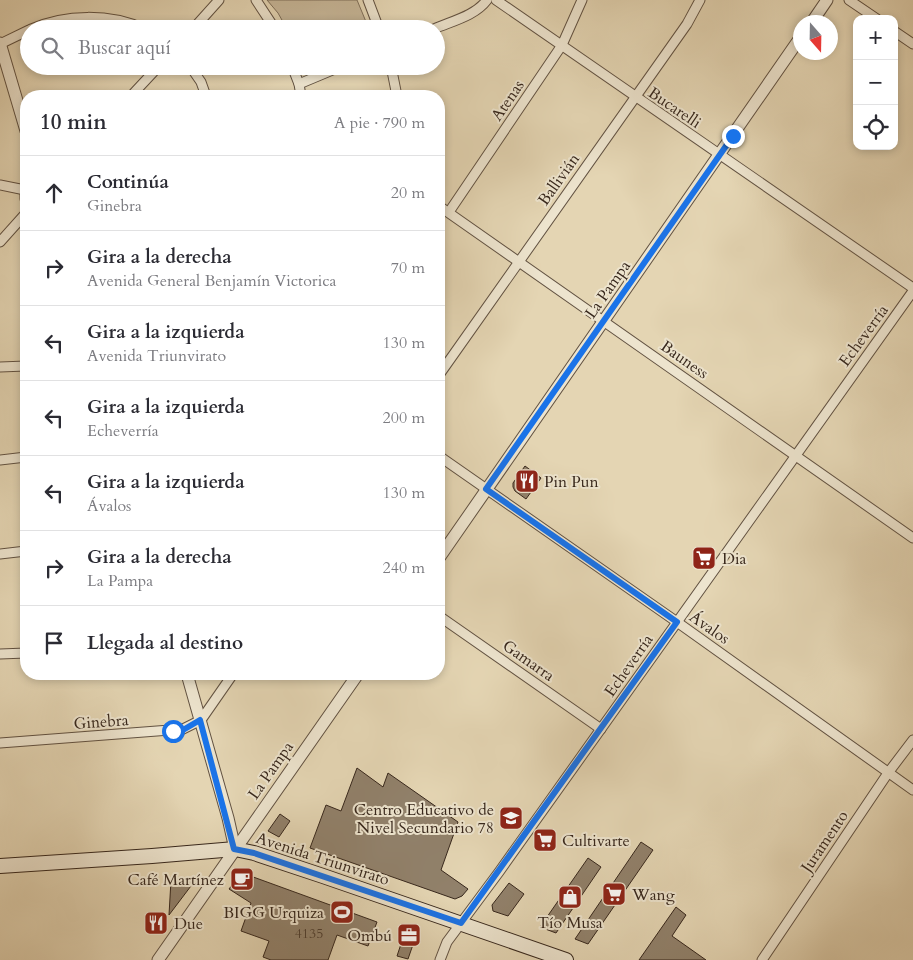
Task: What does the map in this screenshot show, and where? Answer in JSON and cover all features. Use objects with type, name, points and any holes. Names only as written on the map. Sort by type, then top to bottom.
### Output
[{"type":"main road","name":"Avenida Triunvirato","points":[[0,866],[234,849],[254,853],[566,960]]},
{"type":"street","points":[[201,20],[219,0]]},
{"type":"street","points":[[256,0],[268,20]]},
{"type":"street","points":[[368,0],[376,20]]},
{"type":"street","points":[[445,24],[479,9],[487,0]]},
{"type":"street","name":"Bucarelli","points":[[496,0],[913,290]]},
{"type":"street","name":"Atenas","points":[[449,212],[562,45],[582,0]]},
{"type":"street","name":"Ballivián","points":[[445,366],[687,24],[700,0]]},
{"type":"street","points":[[817,15],[827,0]]},
{"type":"street","points":[[849,0],[871,15]]},
{"type":"street","points":[[58,20],[100,18],[113,20]]},
{"type":"street","points":[[20,34],[0,43],[20,111]]},
{"type":"street","points":[[898,34],[913,44]]},
{"type":"street","name":"La Pampa","points":[[445,549],[793,48]]},
{"type":"street","points":[[137,90],[151,75]]},
{"type":"street","points":[[196,75],[204,90]]},
{"type":"street","points":[[296,75],[300,90]]},
{"type":"street","points":[[299,84],[320,75]]},
{"type":"street","points":[[394,75],[396,90]]},
{"type":"street","points":[[0,185],[20,190]]},
{"type":"street","name":"Bauness","points":[[445,210],[913,538]]},
{"type":"street","points":[[0,242],[20,220]]},
{"type":"street","name":"Echeverría","points":[[440,960],[447,942],[913,290]]},
{"type":"street","points":[[0,368],[20,366]]},
{"type":"street","points":[[0,460],[20,458]]},
{"type":"street","name":"Ávalos","points":[[445,460],[913,790]]},
{"type":"street","points":[[0,554],[20,552]]},
{"type":"street","name":"Gamarra","points":[[445,620],[601,729]]},
{"type":"street","points":[[0,654],[20,653]]},
{"type":"street","points":[[189,680],[234,849]]},
{"type":"street","points":[[200,720],[229,680]]},
{"type":"street","name":"La Pampa","points":[[158,960],[354,680]]},
{"type":"street","name":"Ginebra","points":[[0,743],[183,730],[200,720]]},
{"type":"street","name":"Juramento","points":[[762,960],[888,773],[913,740]]},
{"type":"shaded area","points":[[267,0],[357,0],[365,20],[282,20]]},
{"type":"building","name":"Pin Pun","points":[[525,466],[541,478],[526,499],[515,491],[513,487],[513,483]]},
{"type":"building","points":[[357,768],[383,787],[388,773],[458,822],[441,870],[468,889],[462,896],[455,899],[310,848],[326,805],[341,811]]},
{"type":"building","points":[[280,814],[290,821],[279,837],[268,831]]},
{"type":"building","name":"Wang","points":[[641,842],[653,850],[588,944],[575,939]]},
{"type":"building","name":"Tío Musa","points":[[588,858],[601,867],[556,933],[540,927]]},
{"type":"building","points":[[245,874],[377,922],[368,946],[337,935],[328,960],[271,960],[263,957],[269,941],[241,931],[251,903],[229,889],[238,877]]},
{"type":"building","points":[[197,878],[169,915],[171,880]]},
{"type":"building","points":[[509,883],[524,894],[508,916],[493,911],[492,905]]},
{"type":"building","points":[[676,907],[686,915],[672,936],[706,960],[639,960]]},
{"type":"building","points":[[405,932],[416,936],[408,959],[397,956]]},
{"type":"place","name":"Pin Pun","points":[[527,481]]},
{"type":"place","name":"Dia","points":[[704,558]]},
{"type":"place","name":"Centro Educativo de Nivel Secundario 78","points":[[511,818]]},
{"type":"place","name":"Cultivarte","points":[[545,840]]},
{"type":"place","name":"Café Martínez","points":[[242,879]]},
{"type":"place","name":"Wang","points":[[614,894]]},
{"type":"place","name":"Tío Musa","points":[[570,897]]},
{"type":"place","name":"BIGG Urquiza","points":[[342,912]]},
{"type":"place","name":"Due","points":[[156,923]]},
{"type":"place","name":"Ombú","points":[[409,935]]},
{"type":"route","points":[[173,731],[183,730],[200,720],[228,818],[234,849],[254,853],[461,923],[677,622],[486,489],[733,136]]}]
